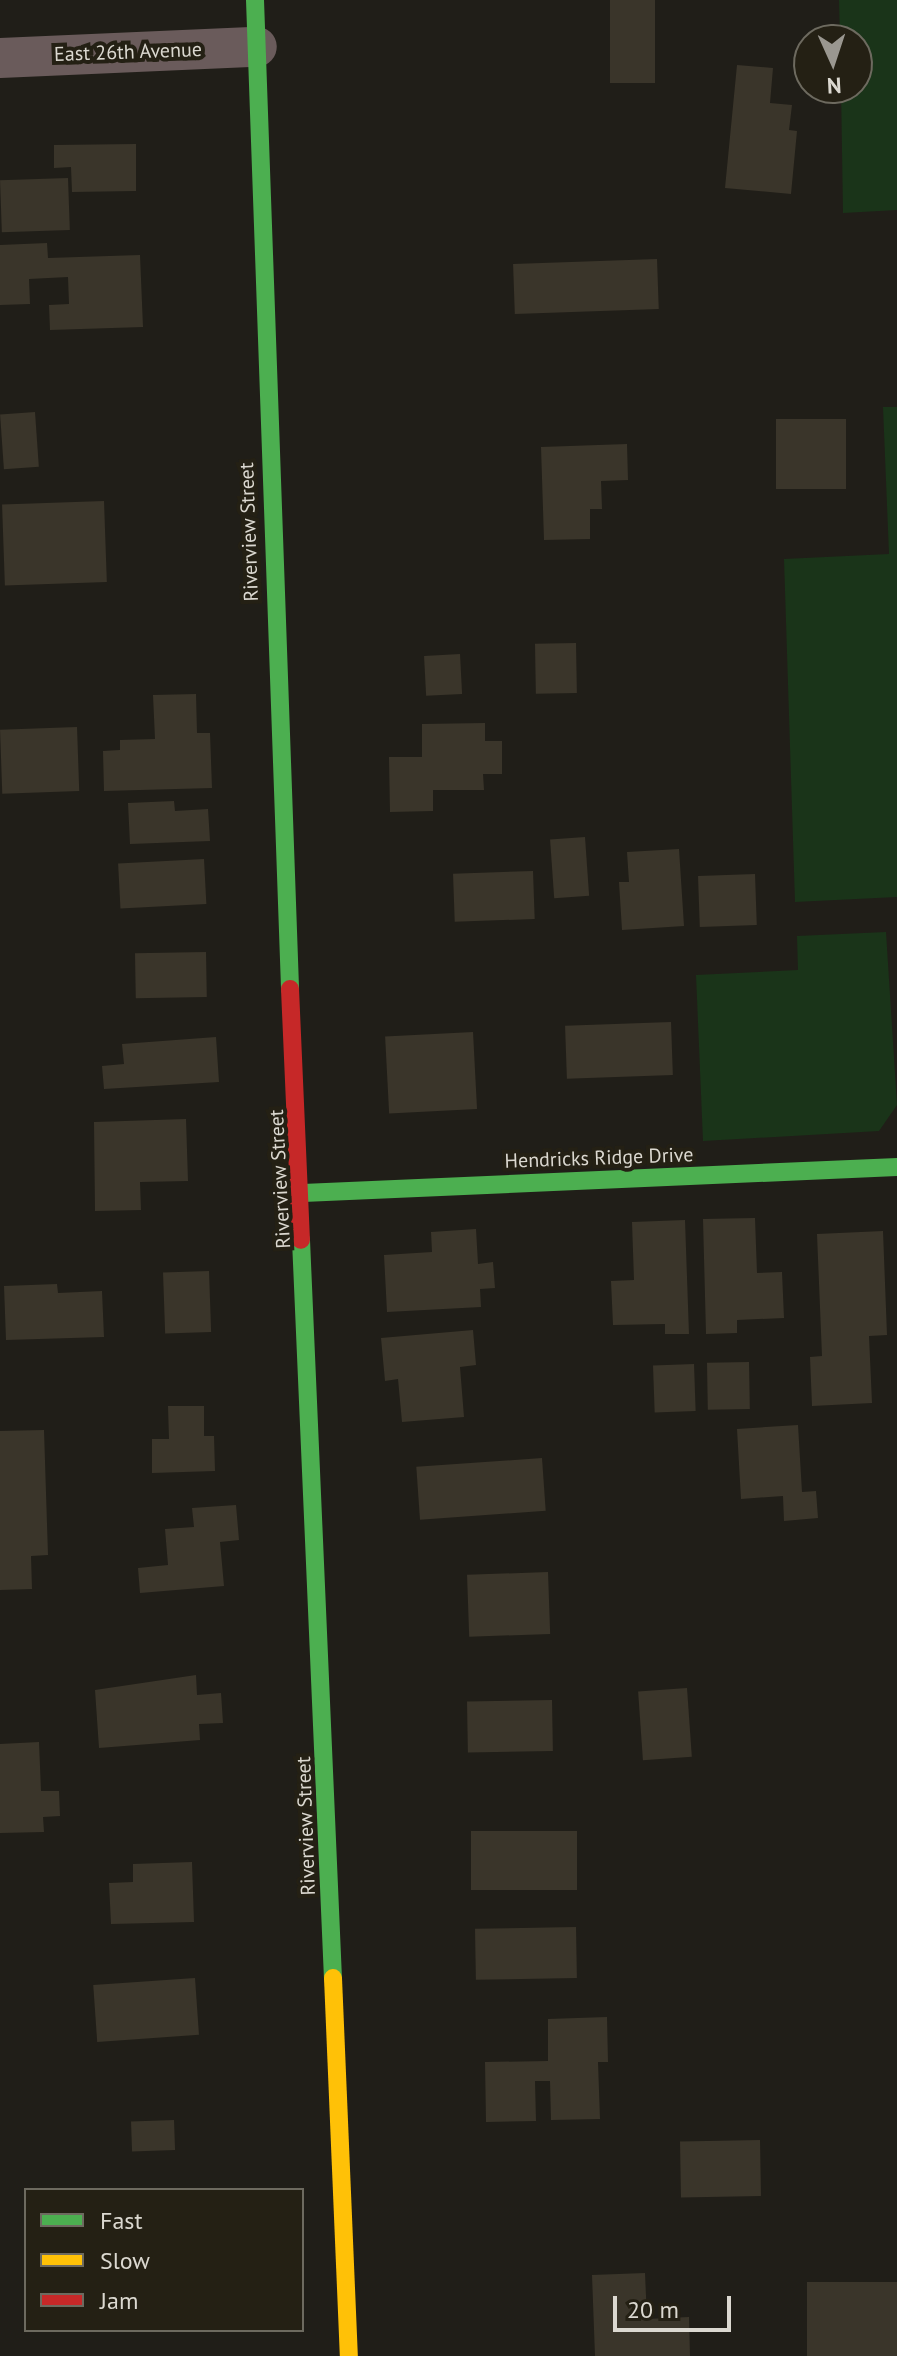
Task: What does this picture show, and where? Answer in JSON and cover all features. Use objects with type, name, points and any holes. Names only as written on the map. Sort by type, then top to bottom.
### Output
[{"type":"street","name":"Riverview Street","points":[[255,0],[268,481],[303,1193],[349,2356]]},
{"type":"street","name":"East 26th Avenue","points":[[0,58],[257,47]]},
{"type":"street","name":"Hendricks Ridge Drive","points":[[303,1193],[897,1167]]},
{"type":"green space","points":[[839,0],[897,0],[897,210],[843,213],[841,104],[873,104],[873,24],[840,24]]},
{"type":"green space","points":[[883,407],[897,407],[897,897],[795,902],[784,559],[889,554]]},
{"type":"green space","points":[[886,932],[897,1105],[879,1131],[703,1141],[696,975],[798,970],[797,936]]},
{"type":"building","points":[[610,0],[655,0],[655,83],[610,83]]},
{"type":"building","points":[[737,65],[773,68],[770,103],[792,105],[789,130],[797,131],[791,194],[725,188]]},
{"type":"building","points":[[136,144],[136,191],[72,192],[71,167],[54,168],[54,145]]},
{"type":"building","points":[[68,178],[70,230],[2,232],[0,180]]},
{"type":"building","points":[[47,243],[48,258],[140,255],[143,327],[50,330],[49,305],[69,304],[68,277],[29,279],[30,304],[0,305],[0,245]]},
{"type":"building","points":[[657,259],[659,309],[515,314],[513,264]]},
{"type":"building","points":[[35,412],[39,467],[4,469],[0,414]]},
{"type":"building","points":[[776,419],[846,419],[846,489],[776,489]]},
{"type":"building","points":[[627,444],[628,480],[601,481],[602,509],[590,509],[590,539],[544,540],[541,447]]},
{"type":"building","points":[[104,501],[107,582],[5,586],[2,505]]},
{"type":"building","points":[[576,643],[577,693],[536,694],[535,644]]},
{"type":"building","points":[[460,654],[462,694],[426,696],[424,656]]},
{"type":"building","points":[[196,694],[197,733],[210,733],[212,788],[104,791],[103,751],[120,750],[120,740],[155,739],[153,695]]},
{"type":"building","points":[[485,723],[485,741],[502,741],[502,774],[483,774],[484,790],[433,790],[433,811],[390,812],[389,757],[422,757],[422,724]]},
{"type":"building","points":[[77,727],[79,791],[2,794],[0,730]]},
{"type":"building","points":[[174,801],[175,811],[208,809],[210,841],[130,844],[128,803]]},
{"type":"building","points":[[585,837],[589,896],[554,898],[550,839]]},
{"type":"building","points":[[679,849],[684,926],[622,930],[619,882],[629,882],[627,852]]},
{"type":"building","points":[[204,859],[206,904],[120,908],[118,864]]},
{"type":"building","points":[[533,871],[535,919],[455,922],[453,874]]},
{"type":"building","points":[[755,874],[757,925],[700,927],[698,876]]},
{"type":"building","points":[[206,952],[207,997],[136,998],[135,953]]},
{"type":"building","points":[[671,1022],[673,1075],[567,1079],[565,1026]]},
{"type":"building","points":[[473,1032],[477,1109],[389,1114],[385,1037]]},
{"type":"building","points":[[216,1037],[219,1082],[104,1089],[102,1066],[124,1064],[122,1044]]},
{"type":"building","points":[[186,1119],[188,1181],[140,1182],[141,1210],[95,1211],[94,1122]]},
{"type":"building","points":[[755,1218],[757,1273],[782,1272],[784,1318],[737,1320],[737,1333],[706,1334],[703,1219]]},
{"type":"building","points":[[685,1220],[689,1334],[665,1334],[665,1324],[613,1325],[611,1281],[634,1280],[632,1222]]},
{"type":"building","points":[[476,1229],[478,1264],[493,1262],[495,1288],[480,1289],[481,1307],[387,1312],[384,1255],[432,1252],[431,1232]]},
{"type":"building","points":[[883,1231],[887,1335],[869,1336],[872,1403],[812,1406],[810,1357],[822,1356],[817,1234]]},
{"type":"building","points":[[209,1271],[211,1332],[165,1334],[163,1273]]},
{"type":"building","points":[[57,1284],[58,1293],[102,1291],[104,1337],[6,1340],[4,1286]]},
{"type":"building","points":[[473,1330],[476,1365],[460,1367],[464,1417],[402,1422],[398,1379],[385,1381],[381,1338]]},
{"type":"building","points":[[749,1362],[750,1409],[708,1410],[707,1363]]},
{"type":"building","points":[[694,1364],[696,1411],[655,1412],[653,1365]]},
{"type":"building","points":[[168,1406],[204,1406],[204,1436],[214,1436],[215,1471],[152,1473],[152,1439],[169,1439]]},
{"type":"building","points":[[798,1425],[802,1492],[816,1491],[818,1518],[784,1521],[783,1496],[741,1499],[737,1429]]},
{"type":"building","points":[[44,1430],[48,1555],[31,1556],[32,1589],[0,1590],[0,1431]]},
{"type":"building","points":[[542,1458],[546,1511],[420,1520],[416,1467]]},
{"type":"building","points":[[236,1505],[239,1540],[220,1542],[224,1586],[140,1593],[138,1568],[168,1565],[165,1529],[194,1527],[192,1508]]},
{"type":"building","points":[[548,1572],[550,1634],[469,1637],[467,1575]]},
{"type":"building","points":[[196,1675],[197,1695],[221,1693],[223,1723],[199,1724],[200,1740],[99,1748],[95,1690]]},
{"type":"building","points":[[687,1688],[692,1757],[643,1760],[638,1691]]},
{"type":"building","points":[[552,1700],[553,1751],[468,1752],[467,1701]]},
{"type":"building","points":[[39,1742],[41,1791],[59,1791],[60,1816],[43,1817],[44,1832],[0,1833],[0,1744]]},
{"type":"building","points":[[471,1831],[577,1831],[577,1890],[471,1890]]},
{"type":"building","points":[[192,1862],[194,1922],[111,1924],[109,1883],[133,1882],[133,1864]]},
{"type":"building","points":[[576,1927],[577,1978],[476,1980],[475,1929]]},
{"type":"building","points":[[195,1978],[199,2035],[97,2042],[93,1985]]},
{"type":"building","points":[[607,2017],[608,2062],[598,2062],[600,2119],[551,2120],[550,2081],[535,2081],[536,2121],[486,2122],[485,2062],[548,2061],[548,2019]]},
{"type":"building","points":[[174,2120],[175,2150],[132,2151],[131,2122]]},
{"type":"building","points":[[760,2140],[761,2196],[681,2197],[680,2141]]},
{"type":"building","points":[[645,2273],[647,2319],[689,2317],[690,2356],[595,2356],[592,2275]]},
{"type":"building","points":[[807,2282],[897,2282],[897,2356],[807,2356]]},
{"type":"traffic: fast","points":[[255,0],[290,989]]},
{"type":"traffic: fast","points":[[303,1193],[897,1167]]},
{"type":"traffic: fast","points":[[301,1240],[333,1978]]},
{"type":"traffic: slow","points":[[333,1978],[349,2356]]},
{"type":"traffic: jam","points":[[290,989],[301,1240]]}]
